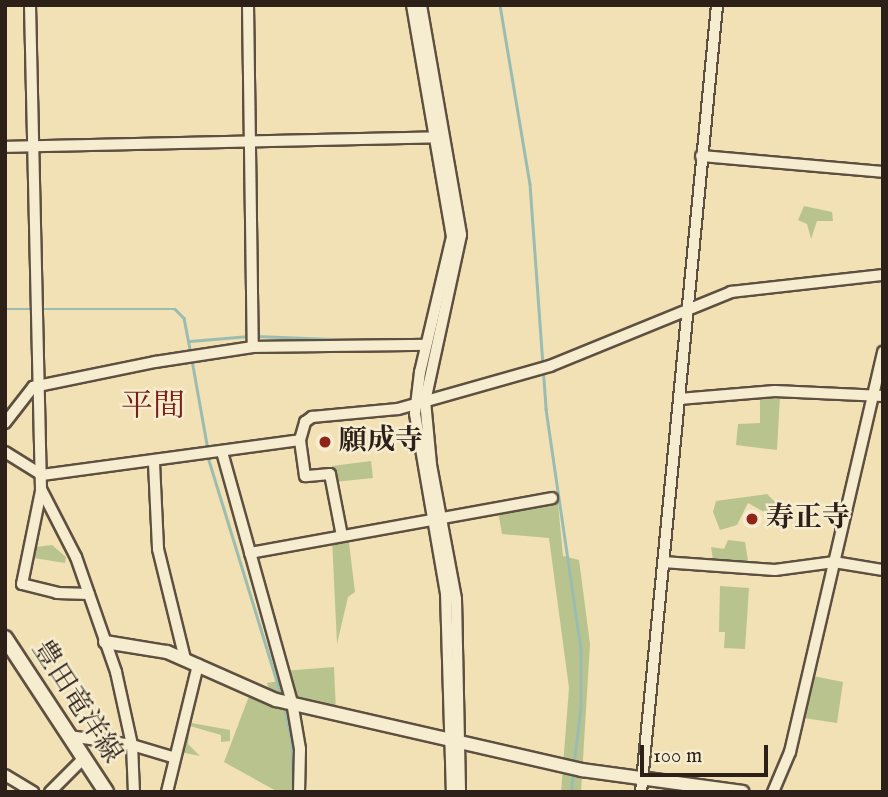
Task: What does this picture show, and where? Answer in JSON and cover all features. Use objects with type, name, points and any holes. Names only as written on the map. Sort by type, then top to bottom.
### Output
[{"type":"main road","name":"豊田竜洋線","points":[[5,638],[106,792]]},
{"type":"street","points":[[30,5],[41,489],[22,584],[57,593],[89,594]]},
{"type":"street","points":[[248,5],[253,347]]},
{"type":"street","points":[[412,5],[452,237],[426,345],[420,402],[446,593],[460,792]]},
{"type":"street","points":[[420,402],[461,235],[421,5]]},
{"type":"street","points":[[641,792],[717,5]]},
{"type":"street","points":[[5,147],[435,137]]},
{"type":"street","points":[[701,156],[883,172]]},
{"type":"street","points":[[342,536],[330,474],[305,476],[300,440],[305,422],[313,417],[420,402],[550,366],[687,309],[743,290],[883,275]]},
{"type":"street","points":[[5,423],[38,386],[253,347],[426,345]]},
{"type":"street","points":[[773,792],[790,752],[834,562],[878,396],[883,352]]},
{"type":"street","points":[[679,400],[775,391],[878,396]]},
{"type":"street","points":[[5,453],[41,475],[154,463],[300,440]]},
{"type":"street","points":[[222,452],[292,703],[300,749],[299,792]]},
{"type":"street","points":[[154,463],[158,549],[185,659]]},
{"type":"street","points":[[41,489],[76,557],[105,642],[132,745],[134,792]]},
{"type":"street","points":[[250,553],[552,498]]},
{"type":"street","points":[[663,562],[775,570],[834,562],[883,570]]},
{"type":"street","points":[[105,642],[185,659],[274,700],[582,771],[743,792]]},
{"type":"street","points":[[167,792],[172,757],[198,665]]},
{"type":"street","points":[[69,736],[132,745],[172,757]]},
{"type":"street","points":[[452,792],[455,740]]},
{"type":"street","points":[[50,792],[84,758]]},
{"type":"street","points":[[5,775],[27,790]]},
{"type":"green space","points":[[804,206],[832,212],[833,221],[817,221],[811,239],[807,224],[798,220]]},
{"type":"green space","points":[[780,396],[777,450],[736,445],[738,424],[760,423],[760,397]]},
{"type":"green space","points":[[371,461],[373,478],[334,482],[332,466]]},
{"type":"green space","points":[[767,494],[776,503],[774,521],[770,523],[764,512],[748,503],[737,525],[720,530],[713,512],[716,501]]},
{"type":"green space","points":[[552,498],[558,503],[563,556],[579,560],[590,644],[581,792],[561,792],[569,688],[549,538],[502,534],[498,511]]},
{"type":"green space","points":[[348,535],[355,592],[348,597],[337,644],[332,538]]},
{"type":"green space","points":[[728,540],[745,542],[748,561],[713,560],[711,547],[724,549]]},
{"type":"green space","points":[[52,545],[66,557],[65,563],[34,558],[35,547]]},
{"type":"green space","points":[[720,586],[749,588],[745,649],[724,648],[725,632],[719,632]]},
{"type":"green space","points":[[334,667],[336,713],[292,702],[300,749],[299,792],[278,792],[224,762],[251,691],[270,692],[267,683],[285,680],[283,671]]},
{"type":"green space","points":[[808,675],[843,682],[837,723],[797,717]]},
{"type":"green space","points":[[186,722],[230,730],[230,741],[221,742],[221,735],[190,726],[188,744],[200,756],[180,752]]},
{"type":"waterway","points":[[500,5],[530,184],[546,409],[581,650],[581,708],[574,765]]},
{"type":"waterway","points":[[5,309],[35,309]]},
{"type":"waterway","points":[[42,309],[175,309],[184,318],[191,354]]},
{"type":"waterway","points":[[190,341],[249,336]]},
{"type":"waterway","points":[[256,336],[382,341]]},
{"type":"waterway","points":[[192,360],[208,450]]},
{"type":"waterway","points":[[421,407],[422,428]]},
{"type":"waterway","points":[[208,457],[280,691]]},
{"type":"waterway","points":[[285,709],[292,742],[293,792]]},
{"type":"waterway","points":[[571,792],[573,772]]},
{"type":"place","name":"願成寺","points":[[325,442]]},
{"type":"place","name":"寿正寺","points":[[752,519]]},
{"type":"district","name":"平間","points":[[153,408]]}]
